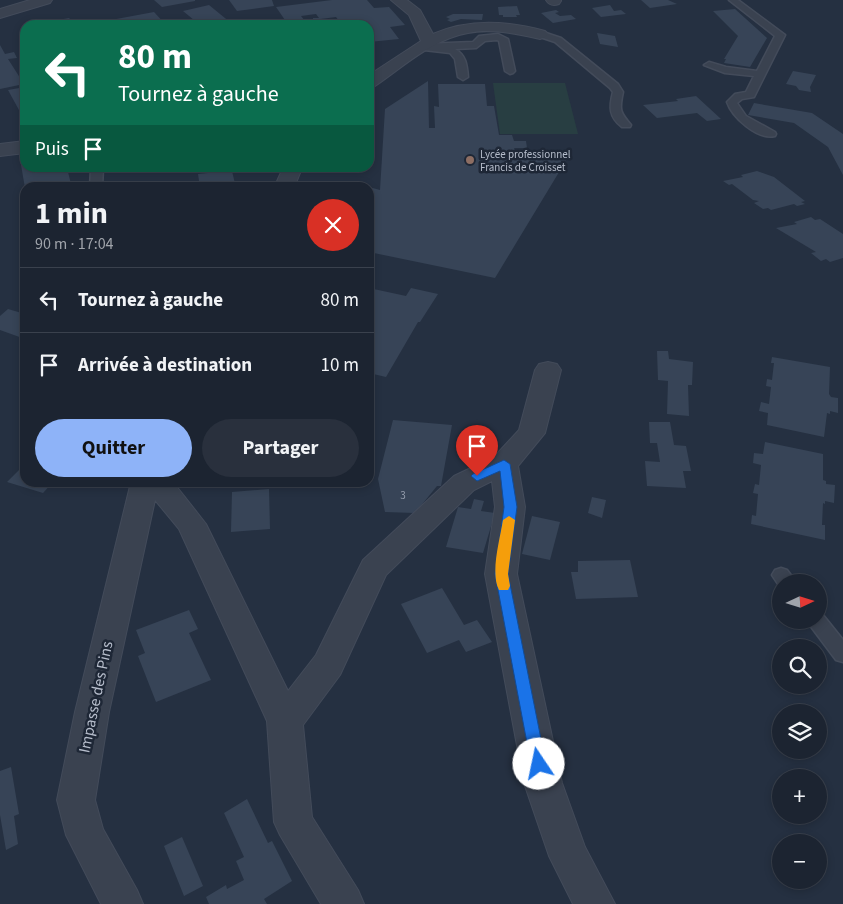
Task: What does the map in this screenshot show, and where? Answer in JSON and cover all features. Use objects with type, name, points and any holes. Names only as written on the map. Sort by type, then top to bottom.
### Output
[{"type":"street","points":[[0,14],[45,0]]},
{"type":"street","points":[[398,0],[415,13],[427,45]]},
{"type":"street","points":[[374,79],[427,45],[470,28],[496,28],[540,34]]},
{"type":"street","points":[[0,150],[20,148]]},
{"type":"street","points":[[285,721],[328,665],[374,568],[464,483],[504,464],[532,433],[548,370]]},
{"type":"street","points":[[504,464],[510,507],[501,574],[542,783],[569,856],[595,904]]},
{"type":"street","name":"Impasse des Pins","points":[[123,904],[85,835],[76,800],[92,712],[144,487]]},
{"type":"street","points":[[161,487],[191,524],[285,721],[292,822],[344,904]]},
{"type":"lane","points":[[734,0],[780,35],[750,95],[739,96],[732,102],[734,109],[742,120],[771,134]]},
{"type":"lane","points":[[540,34],[564,45],[614,86],[618,92],[614,111],[618,119],[626,125]]},
{"type":"lane","points":[[427,45],[476,45],[482,38],[498,36],[503,39],[510,71]]},
{"type":"lane","points":[[427,45],[457,53],[462,62],[463,77]]},
{"type":"lane","points":[[709,65],[725,70],[759,74]]},
{"type":"lane","points":[[823,629],[843,654]]},
{"type":"green space","points":[[493,83],[565,83],[578,134],[500,134]]},
{"type":"building","points":[[154,0],[195,0],[195,1],[162,7]]},
{"type":"building","points":[[229,0],[272,0],[274,6],[237,11]]},
{"type":"building","points":[[332,0],[367,0],[374,8],[389,7],[405,25],[390,27],[399,39],[374,42],[374,20],[338,20],[336,17],[313,20],[313,18],[319,18],[316,14],[301,16],[304,20],[285,20],[276,7]]},
{"type":"building","points":[[641,0],[668,0],[677,4],[650,8]]},
{"type":"building","points":[[209,5],[228,20],[194,20],[183,11]]},
{"type":"building","points":[[610,5],[614,11],[621,10],[626,14],[601,17],[592,8]]},
{"type":"building","points":[[517,6],[520,15],[516,15],[517,17],[503,17],[503,15],[499,15],[498,7]]},
{"type":"building","points":[[735,9],[767,38],[750,67],[724,63],[726,59],[724,59],[738,36],[713,11]]},
{"type":"building","points":[[556,10],[559,12],[555,13],[560,16],[571,15],[576,19],[553,23],[541,13]]},
{"type":"building","points":[[154,12],[161,20],[111,20]]},
{"type":"building","points":[[453,14],[483,14],[482,20],[461,19],[451,22],[447,20],[450,19],[446,17]]},
{"type":"building","points":[[597,33],[615,36],[618,47],[600,44]]},
{"type":"building","points":[[0,45],[5,54],[14,52],[17,58],[8,59],[20,78],[20,85],[0,89]]},
{"type":"building","points":[[793,71],[816,75],[810,87],[811,92],[799,90],[796,86],[786,84]]},
{"type":"building","name":"Lycée professionnel Francis de Croisset","points":[[428,81],[429,128],[435,128],[434,106],[439,107],[438,84],[485,84],[487,106],[494,106],[499,135],[512,135],[514,141],[526,141],[527,148],[514,148],[516,152],[570,154],[495,278],[374,253],[374,188],[380,190],[385,109]]},
{"type":"building","points":[[20,88],[20,112],[8,90]]},
{"type":"building","points":[[696,96],[721,119],[707,121],[697,113],[657,118],[643,105],[678,101],[676,99]]},
{"type":"building","points":[[754,103],[812,113],[843,134],[843,175],[828,147],[794,123],[748,115]]},
{"type":"building","points":[[757,171],[774,177],[805,201],[801,202],[805,204],[797,206],[794,204],[771,210],[768,208],[763,209],[754,203],[759,201],[753,200],[732,184],[729,185],[723,181],[743,177],[741,175]]},
{"type":"building","points":[[22,172],[68,172],[70,182],[24,182]]},
{"type":"building","points":[[232,172],[235,182],[199,182],[198,174]]},
{"type":"building","points":[[811,217],[815,220],[820,219],[843,234],[843,258],[830,262],[826,259],[821,261],[811,253],[816,252],[776,228],[797,224],[794,222]]},
{"type":"building","points":[[411,288],[438,294],[420,322],[418,322],[386,377],[374,374],[374,289],[406,296]]},
{"type":"building","points":[[8,309],[20,313],[20,337],[0,330],[0,316]]},
{"type":"building","points":[[657,351],[668,351],[669,359],[693,362],[692,385],[688,385],[689,416],[667,414],[668,381],[658,380]]},
{"type":"building","points":[[772,357],[830,367],[829,394],[831,397],[838,398],[838,413],[830,411],[830,414],[827,413],[824,437],[767,425],[768,413],[759,411],[761,402],[769,404],[771,387],[766,386],[767,379],[772,380],[774,363],[771,363]]},
{"type":"building","points":[[393,420],[452,425],[441,486],[437,486],[415,513],[385,512],[378,479]]},
{"type":"building","points":[[649,422],[670,422],[674,445],[686,446],[691,471],[683,471],[686,488],[647,486],[645,461],[660,462],[657,443],[650,443]]},
{"type":"building","points":[[765,442],[823,454],[823,480],[826,481],[826,484],[835,485],[834,503],[825,501],[825,504],[823,503],[822,525],[825,525],[825,540],[751,524],[752,515],[756,516],[758,494],[753,493],[755,484],[759,485],[761,465],[753,463],[754,453],[763,454]]},
{"type":"building","points":[[19,470],[20,486],[7,482]]},
{"type":"building","points":[[23,487],[48,487],[43,493]]},
{"type":"building","points":[[269,489],[270,529],[231,532],[232,492]]},
{"type":"building","points":[[592,497],[606,500],[602,518],[588,513]]},
{"type":"building","points":[[474,499],[484,501],[481,511],[495,513],[483,553],[446,547],[458,507],[471,509]]},
{"type":"building","points":[[532,516],[560,522],[550,560],[522,554]]},
{"type":"building","points":[[630,560],[638,597],[576,599],[571,572],[578,572],[578,561]]},
{"type":"building","points":[[442,588],[464,625],[477,620],[492,642],[466,652],[459,640],[427,653],[401,604]]},
{"type":"building","points":[[189,610],[198,629],[189,633],[211,680],[156,702],[138,656],[145,653],[136,630]]},
{"type":"building","points":[[11,767],[19,814],[14,816],[18,844],[6,850],[0,815],[0,771]]},
{"type":"building","points":[[247,799],[268,843],[272,841],[292,881],[264,899],[267,904],[209,904],[206,897],[226,885],[227,889],[244,880],[236,861],[244,857],[224,813]]},
{"type":"building","points":[[182,837],[203,886],[184,896],[164,846]]},
{"type":"slow traffic","points":[[504,586],[501,574],[509,520]]},
{"type":"place","name":"Lycée professionnel Francis de Croisset","points":[[470,160]]},
{"type":"route","points":[[477,476],[504,464],[510,507],[501,574],[539,764]]}]
